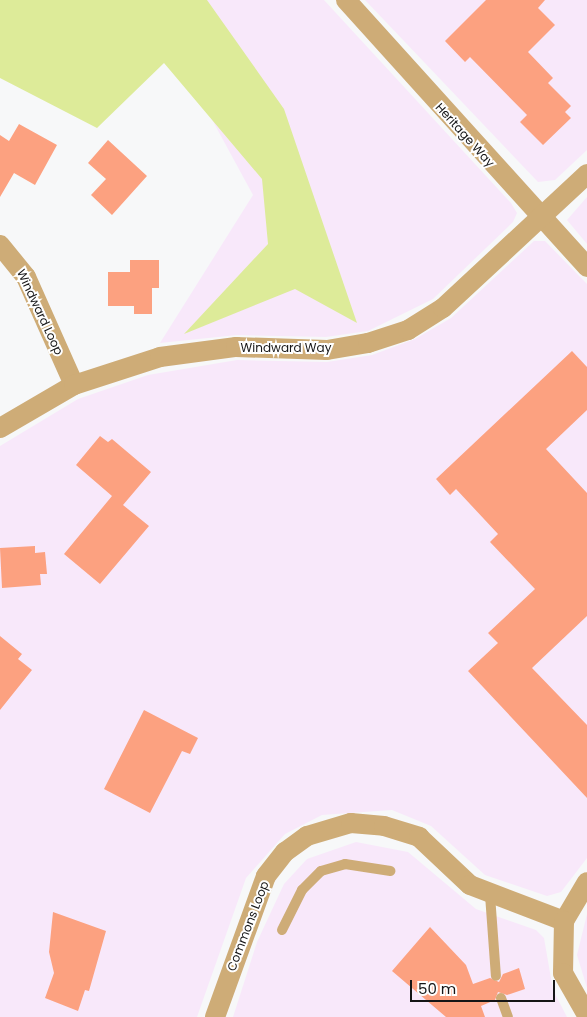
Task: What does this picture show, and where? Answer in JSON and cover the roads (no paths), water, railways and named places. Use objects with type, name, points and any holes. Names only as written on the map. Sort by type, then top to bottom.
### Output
[{"type":"street","name":"Heritage Way","points":[[346,0],[541,218],[587,266]]},
{"type":"street","name":"Windward Way","points":[[0,428],[74,385],[160,357],[236,347],[327,350],[368,343],[408,330],[443,308],[587,174]]},
{"type":"street","name":"Windward Loop","points":[[0,245],[26,277],[74,385]]},
{"type":"street","name":"Commons Loop","points":[[215,1017],[266,876],[285,852],[307,836],[351,823],[401,831],[419,837],[470,885],[490,895],[564,921]]},
{"type":"street","points":[[587,882],[564,921],[563,973],[587,1016]]},
{"type":"lane","points":[[282,930],[302,890],[321,871],[346,864],[390,870]]},
{"type":"lane","points":[[490,895],[496,976]]},
{"type":"lane","points":[[501,998],[508,1017]]}]
